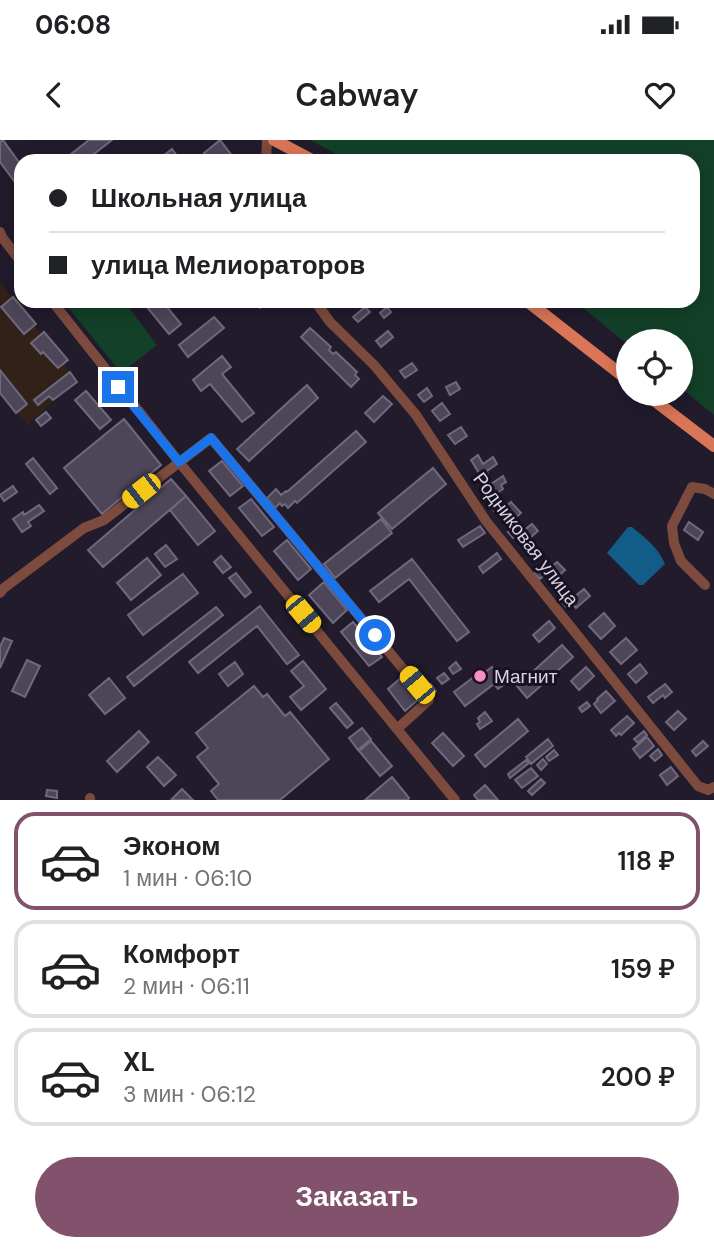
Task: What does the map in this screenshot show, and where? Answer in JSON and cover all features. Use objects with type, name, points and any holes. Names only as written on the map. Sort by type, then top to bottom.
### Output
[{"type":"main road","points":[[274,140],[301,154]]},
{"type":"main road","points":[[536,308],[616,371]]},
{"type":"main road","points":[[662,406],[714,446]]},
{"type":"street","points":[[0,232],[14,253]]},
{"type":"street","points":[[57,308],[455,800]]},
{"type":"street","name":"Родниковая улица","points":[[320,308],[330,322],[374,365],[416,415],[494,531],[698,786],[712,791]]},
{"type":"street","points":[[0,593],[85,528],[104,520],[211,438],[429,700],[397,729]]},
{"type":"street","points":[[705,585],[681,561],[674,543],[672,526],[692,486],[714,494]]},
{"type":"shaded area","points":[[0,282],[14,300],[14,308],[20,308],[76,380],[27,425],[0,392]]},
{"type":"green space","points":[[310,140],[714,140],[714,415],[693,398],[693,329],[616,329],[616,335],[583,308],[700,308],[700,154],[336,154]]},
{"type":"green space","points":[[69,308],[129,308],[157,345],[121,373]]},
{"type":"water","points":[[628,527],[632,527],[651,543],[665,564],[643,585],[639,585],[607,553]]},
{"type":"building","points":[[3,140],[14,155],[14,181],[0,162],[0,142]]},
{"type":"building","points":[[89,140],[112,140],[94,154],[71,154]]},
{"type":"building","points":[[220,140],[231,154],[205,154]]},
{"type":"building","points":[[13,297],[14,308],[22,308],[36,324],[24,334],[1,307]]},
{"type":"building","points":[[148,308],[168,308],[181,324],[169,334]]},
{"type":"building","points":[[364,308],[370,312],[358,322],[353,317]]},
{"type":"building","points":[[386,308],[391,312],[384,318],[380,313]]},
{"type":"building","points":[[214,317],[224,328],[188,357],[179,345]]},
{"type":"building","points":[[310,328],[331,347],[329,350],[333,354],[336,352],[357,372],[355,375],[359,379],[351,387],[301,337]]},
{"type":"building","points":[[388,331],[393,337],[381,347],[376,341]]},
{"type":"building","points":[[44,332],[68,360],[58,368],[31,343]]},
{"type":"building","points":[[222,356],[231,367],[222,374],[254,413],[242,422],[210,384],[201,391],[193,380]]},
{"type":"building","points":[[412,363],[417,370],[405,378],[400,371]]},
{"type":"building","points":[[0,370],[27,404],[16,413],[0,393]]},
{"type":"building","points":[[70,372],[77,382],[53,400],[49,396],[38,405],[34,400]]},
{"type":"building","points":[[456,382],[460,389],[450,395],[446,387]]},
{"type":"building","points":[[307,385],[318,398],[249,461],[237,449]]},
{"type":"building","points":[[427,388],[432,396],[424,402],[418,395]]},
{"type":"building","points":[[86,391],[111,420],[100,429],[75,400]]},
{"type":"building","points":[[383,396],[392,404],[374,422],[365,413]]},
{"type":"building","points":[[442,403],[450,414],[440,421],[432,411]]},
{"type":"building","points":[[46,412],[51,418],[41,426],[36,420]]},
{"type":"building","points":[[124,419],[161,465],[102,514],[64,468]]},
{"type":"building","points":[[461,427],[467,436],[455,444],[448,435]]},
{"type":"building","points":[[356,431],[366,442],[297,503],[295,501],[288,508],[280,503],[275,508],[267,498],[276,489],[281,495],[287,492]]},
{"type":"building","points":[[478,455],[483,464],[493,457],[497,464],[482,478],[471,460]]},
{"type":"building","points":[[33,458],[57,488],[50,494],[26,464]]},
{"type":"building","points":[[222,461],[243,486],[230,496],[209,471]]},
{"type":"building","points":[[433,468],[446,484],[392,529],[378,513]]},
{"type":"building","points":[[503,476],[506,482],[501,485],[503,489],[494,495],[488,486]]},
{"type":"building","points":[[171,479],[186,496],[103,567],[88,550]]},
{"type":"building","points":[[13,486],[17,492],[4,501],[0,495]]},
{"type":"building","points":[[186,496],[215,531],[198,545],[170,510]]},
{"type":"building","points":[[251,499],[274,527],[262,536],[239,508]]},
{"type":"building","points":[[494,500],[499,506],[494,511],[489,504]]},
{"type":"building","points":[[511,502],[521,513],[508,524],[499,512]]},
{"type":"building","points":[[39,505],[44,511],[28,522],[31,526],[22,532],[13,519]]},
{"type":"building","points":[[381,519],[392,533],[335,578],[324,564]]},
{"type":"building","points":[[689,522],[703,532],[698,540],[684,530]]},
{"type":"building","points":[[532,524],[538,531],[523,544],[517,536]]},
{"type":"building","points":[[480,526],[485,533],[463,547],[458,540]]},
{"type":"building","points":[[514,528],[518,533],[513,538],[508,532]]},
{"type":"building","points":[[287,540],[311,569],[298,580],[274,551]]},
{"type":"building","points":[[166,545],[177,559],[165,567],[155,554]]},
{"type":"building","points":[[497,553],[501,559],[483,573],[479,567]]},
{"type":"building","points":[[221,556],[231,567],[223,573],[214,562]]},
{"type":"building","points":[[147,558],[161,575],[131,600],[117,583]]},
{"type":"building","points":[[412,559],[469,632],[457,641],[409,579],[379,602],[370,591]]},
{"type":"building","points":[[557,562],[565,570],[552,582],[545,574],[540,579],[534,573],[543,566],[547,570]]},
{"type":"building","points":[[236,573],[251,592],[245,597],[229,578]]},
{"type":"building","points":[[183,574],[198,593],[143,635],[128,615]]},
{"type":"building","points":[[324,582],[347,610],[333,623],[309,595]]},
{"type":"building","points":[[584,589],[590,596],[576,608],[571,602],[566,607],[561,601],[570,593],[574,597]]},
{"type":"building","points":[[260,606],[299,655],[287,664],[257,626],[198,673],[189,662]]},
{"type":"building","points":[[216,607],[223,615],[134,686],[127,677]]},
{"type":"building","points":[[604,613],[615,626],[601,639],[589,626]]},
{"type":"building","points":[[549,621],[555,628],[539,642],[533,635]]},
{"type":"building","points":[[353,622],[382,657],[369,666],[341,632]]},
{"type":"building","points":[[4,638],[12,641],[0,668],[0,647]]},
{"type":"building","points":[[626,638],[637,650],[621,664],[610,652]]},
{"type":"building","points":[[562,645],[573,657],[527,698],[517,686]]},
{"type":"building","points":[[27,660],[40,666],[25,697],[12,691]]},
{"type":"building","points":[[303,661],[326,689],[301,710],[290,697],[304,686],[291,671]]},
{"type":"building","points":[[235,662],[243,674],[228,686],[219,674]]},
{"type":"building","points":[[456,662],[461,669],[453,674],[449,668]]},
{"type":"building","points":[[640,664],[647,673],[636,683],[628,674]]},
{"type":"building","points":[[492,667],[505,684],[498,689],[494,684],[465,706],[454,692],[483,670],[485,672]]},
{"type":"building","points":[[586,667],[594,676],[579,690],[571,681]]},
{"type":"building","points":[[444,673],[449,679],[442,684],[437,678]]},
{"type":"building","points":[[402,677],[420,698],[405,711],[388,689]]},
{"type":"building","points":[[109,678],[125,698],[105,714],[89,695]]},
{"type":"building","points":[[431,684],[436,691],[432,694],[427,687]]},
{"type":"building","points":[[665,684],[672,692],[653,703],[648,697]]},
{"type":"building","points":[[254,686],[263,697],[267,694],[285,716],[290,712],[329,759],[280,800],[218,800],[211,791],[219,784],[197,757],[208,748],[196,733]]},
{"type":"building","points":[[606,691],[615,701],[601,713],[594,704]]},
{"type":"building","points":[[587,702],[590,706],[582,712],[579,708]]},
{"type":"building","points":[[336,703],[353,723],[347,728],[330,708]]},
{"type":"building","points":[[678,711],[686,719],[674,730],[666,722]]},
{"type":"building","points":[[485,712],[492,721],[480,729],[478,718]]},
{"type":"building","points":[[627,716],[634,723],[621,735],[619,733],[616,736],[611,730]]},
{"type":"building","points":[[518,719],[528,731],[485,767],[475,755]]},
{"type":"building","points":[[362,728],[371,739],[358,750],[349,738]]},
{"type":"building","points":[[139,731],[149,742],[117,772],[107,761]]},
{"type":"building","points":[[644,731],[647,735],[638,743],[634,739]]},
{"type":"building","points":[[443,733],[464,756],[453,766],[432,743]]},
{"type":"building","points":[[647,737],[654,746],[640,758],[633,749]]},
{"type":"building","points":[[548,739],[553,746],[531,764],[526,757]]},
{"type":"building","points":[[371,741],[392,766],[380,776],[359,751]]},
{"type":"building","points":[[703,741],[708,746],[696,756],[692,751]]},
{"type":"building","points":[[658,749],[662,755],[655,761],[650,756]]},
{"type":"building","points":[[554,750],[558,755],[549,761],[546,757]]},
{"type":"building","points":[[158,757],[176,775],[164,786],[147,767]]},
{"type":"building","points":[[543,759],[547,764],[541,770],[537,765]]},
{"type":"building","points":[[526,760],[529,763],[510,778],[508,774]]},
{"type":"building","points":[[671,767],[678,776],[667,785],[660,775]]},
{"type":"building","points":[[531,768],[538,776],[522,788],[515,780]]},
{"type":"building","points":[[392,777],[408,800],[365,800]]},
{"type":"building","points":[[541,779],[545,783],[532,795],[528,791]]},
{"type":"building","points":[[485,785],[498,800],[478,800],[474,795]]},
{"type":"building","points":[[182,789],[193,800],[171,800]]},
{"type":"building","points":[[47,790],[57,791],[57,798],[46,796]]},
{"type":"place","name":"Магнит","points":[[480,676]]},
{"type":"route","points":[[118,387],[179,462],[211,438],[375,635]]}]
